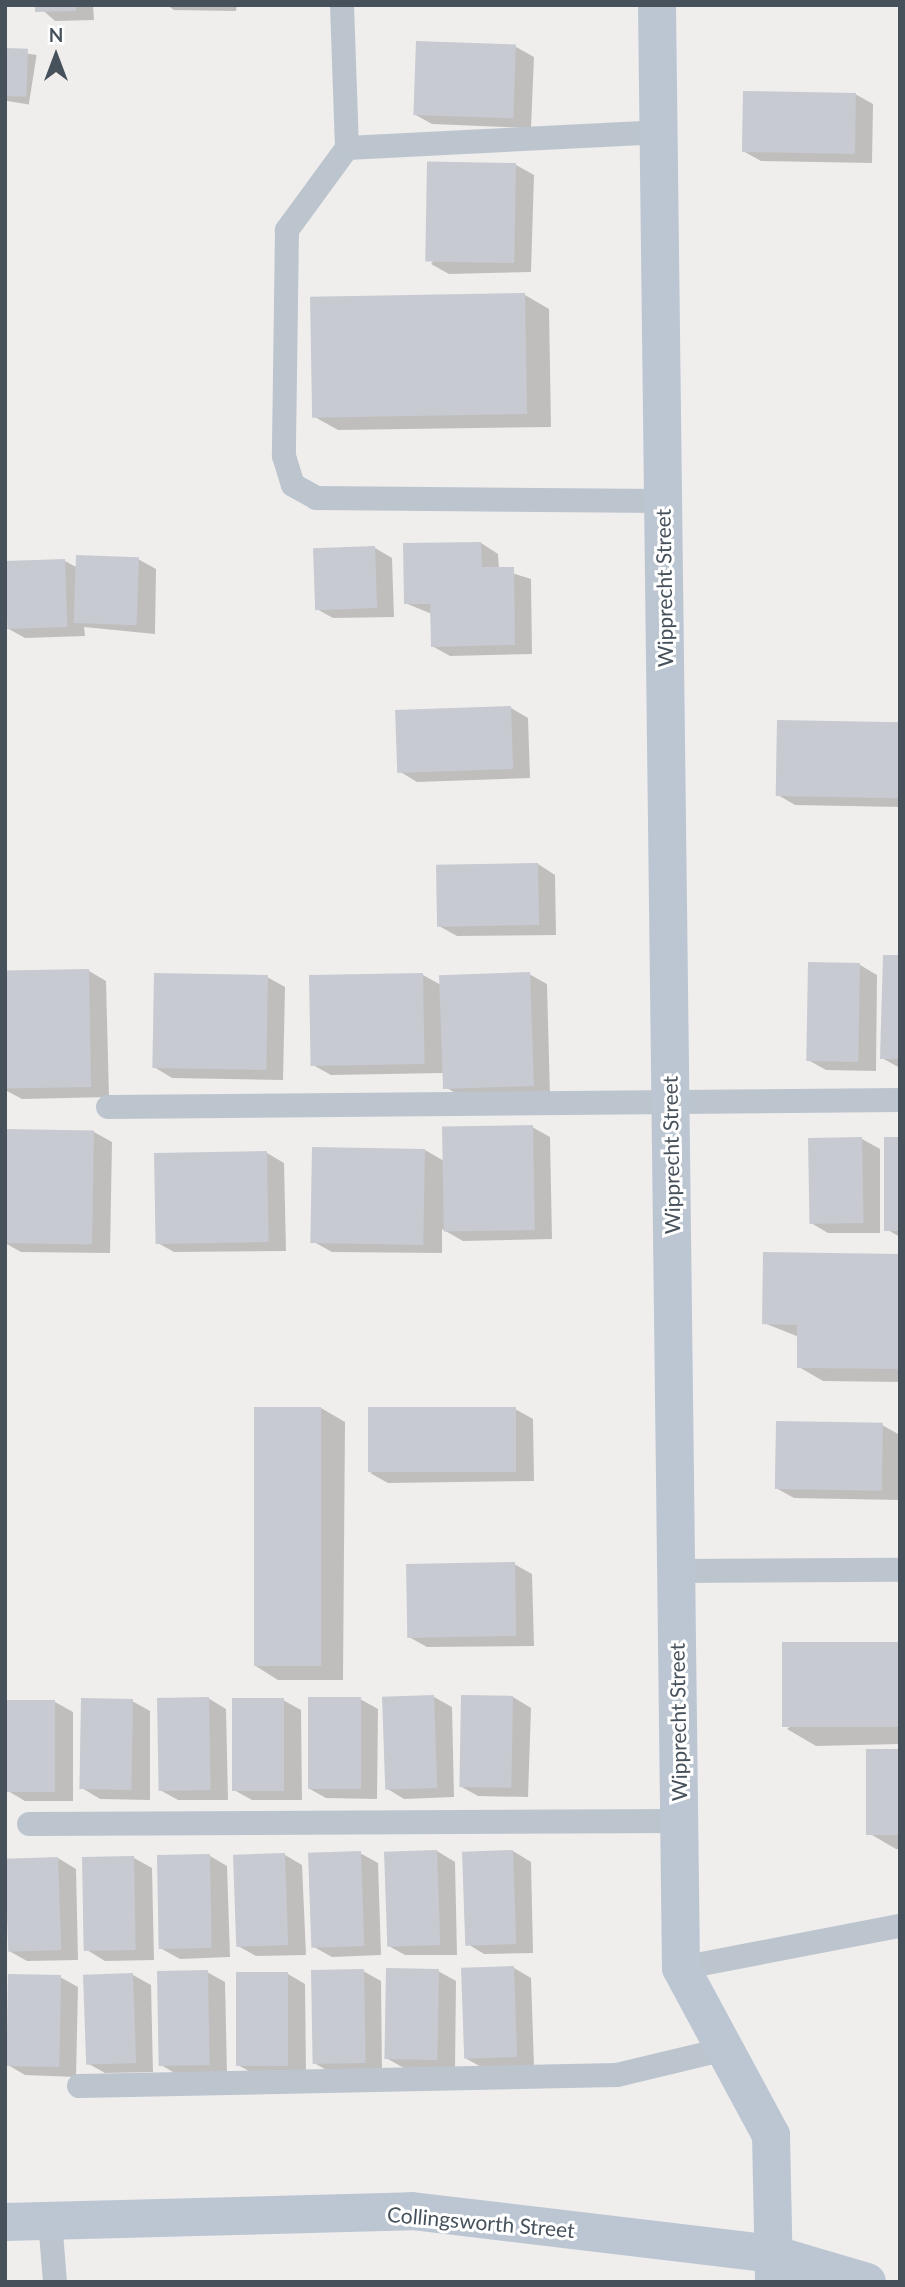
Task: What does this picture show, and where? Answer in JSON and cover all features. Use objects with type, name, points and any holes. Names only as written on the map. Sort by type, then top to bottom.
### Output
[{"type":"street","name":"Wipprecht Street","points":[[656,5],[681,1968],[771,2135],[773,2268]]},
{"type":"street","name":"Collingsworth Street","points":[[5,2222],[412,2211],[867,2282]]},
{"type":"lane","points":[[342,5],[347,148],[287,230],[284,456],[293,485],[316,498],[663,501]]},
{"type":"lane","points":[[347,148],[658,132]]},
{"type":"lane","points":[[108,1107],[900,1100]]},
{"type":"lane","points":[[675,1571],[900,1570]]},
{"type":"lane","points":[[29,1824],[680,1821]]},
{"type":"lane","points":[[681,1968],[900,1926]]},
{"type":"lane","points":[[79,2085],[617,2075],[725,2049]]},
{"type":"lane","points":[[50,2220],[55,2282]]},
{"type":"building","points":[[35,5],[76,5],[76,11],[35,12]]},
{"type":"building","points":[[416,41],[516,44],[513,118],[413,115]]},
{"type":"building","points":[[5,48],[28,49],[26,97],[5,96]]},
{"type":"building","points":[[743,91],[856,93],[855,154],[742,152]]},
{"type":"building","points":[[427,161],[516,163],[514,263],[425,261]]},
{"type":"building","points":[[525,293],[527,414],[312,418],[310,297]]},
{"type":"building","points":[[481,542],[482,567],[514,567],[515,645],[431,647],[430,604],[404,604],[403,543]]},
{"type":"building","points":[[375,546],[377,608],[315,610],[313,548]]},
{"type":"building","points":[[76,555],[139,557],[137,625],[74,623]]},
{"type":"building","points":[[65,559],[67,627],[7,629],[5,561]]},
{"type":"building","points":[[511,706],[513,769],[397,773],[395,710]]},
{"type":"building","points":[[777,720],[900,722],[899,798],[776,796]]},
{"type":"building","points":[[538,863],[539,925],[437,927],[436,865]]},
{"type":"building","points":[[883,955],[900,955],[900,1059],[880,1059]]},
{"type":"building","points":[[808,962],[860,963],[858,1062],[806,1061]]},
{"type":"building","points":[[89,969],[91,1087],[7,1088],[5,970]]},
{"type":"building","points":[[530,972],[534,1086],[443,1089],[439,975]]},
{"type":"building","points":[[154,973],[268,975],[266,1070],[152,1068]]},
{"type":"building","points":[[423,973],[425,1064],[311,1066],[309,975]]},
{"type":"building","points":[[533,1125],[535,1230],[444,1232],[442,1127]]},
{"type":"building","points":[[5,1129],[94,1131],[92,1245],[5,1243]]},
{"type":"building","points":[[862,1137],[864,1223],[810,1224],[808,1138]]},
{"type":"building","points":[[884,1137],[900,1137],[900,1231],[884,1231]]},
{"type":"building","points":[[312,1147],[425,1149],[423,1245],[310,1243]]},
{"type":"building","points":[[267,1151],[269,1242],[156,1244],[154,1153]]},
{"type":"building","points":[[763,1252],[900,1254],[900,1369],[797,1368],[797,1325],[762,1324]]},
{"type":"building","points":[[254,1407],[321,1407],[321,1666],[254,1666]]},
{"type":"building","points":[[368,1407],[516,1407],[516,1472],[368,1472]]},
{"type":"building","points":[[776,1421],[883,1423],[882,1491],[775,1489]]},
{"type":"building","points":[[515,1562],[516,1636],[407,1638],[406,1564]]},
{"type":"building","points":[[782,1642],[900,1642],[900,1727],[782,1727]]},
{"type":"building","points":[[434,1695],[437,1788],[385,1790],[382,1697]]},
{"type":"building","points":[[461,1695],[513,1696],[511,1788],[459,1787]]},
{"type":"building","points":[[209,1697],[211,1790],[159,1791],[157,1698]]},
{"type":"building","points":[[308,1697],[361,1697],[361,1789],[308,1789]]},
{"type":"building","points":[[81,1698],[133,1699],[131,1790],[79,1789]]},
{"type":"building","points":[[232,1698],[284,1698],[284,1791],[232,1791]]},
{"type":"building","points":[[5,1700],[55,1700],[55,1792],[5,1792]]},
{"type":"building","points":[[866,1749],[900,1749],[900,1835],[866,1835]]},
{"type":"building","points":[[437,1850],[440,1945],[387,1947],[384,1852]]},
{"type":"building","points":[[513,1850],[516,1944],[465,1946],[462,1852]]},
{"type":"building","points":[[361,1851],[364,1946],[311,1948],[308,1853]]},
{"type":"building","points":[[285,1853],[288,1945],[236,1947],[233,1855]]},
{"type":"building","points":[[210,1854],[212,1948],[159,1949],[157,1855]]},
{"type":"building","points":[[134,1856],[136,1950],[84,1951],[82,1857]]},
{"type":"building","points":[[58,1857],[61,1950],[8,1952],[5,1859]]},
{"type":"building","points":[[514,1966],[517,2057],[464,2059],[461,1968]]},
{"type":"building","points":[[386,1968],[439,1969],[437,2060],[384,2059]]},
{"type":"building","points":[[364,1969],[366,2063],[313,2064],[311,1970]]},
{"type":"building","points":[[208,1970],[210,2065],[159,2066],[157,1971]]},
{"type":"building","points":[[236,1972],[288,1972],[288,2066],[236,2066]]},
{"type":"building","points":[[133,1973],[136,2063],[86,2065],[83,1975]]},
{"type":"building","points":[[8,1974],[61,1975],[59,2067],[6,2066]]}]
